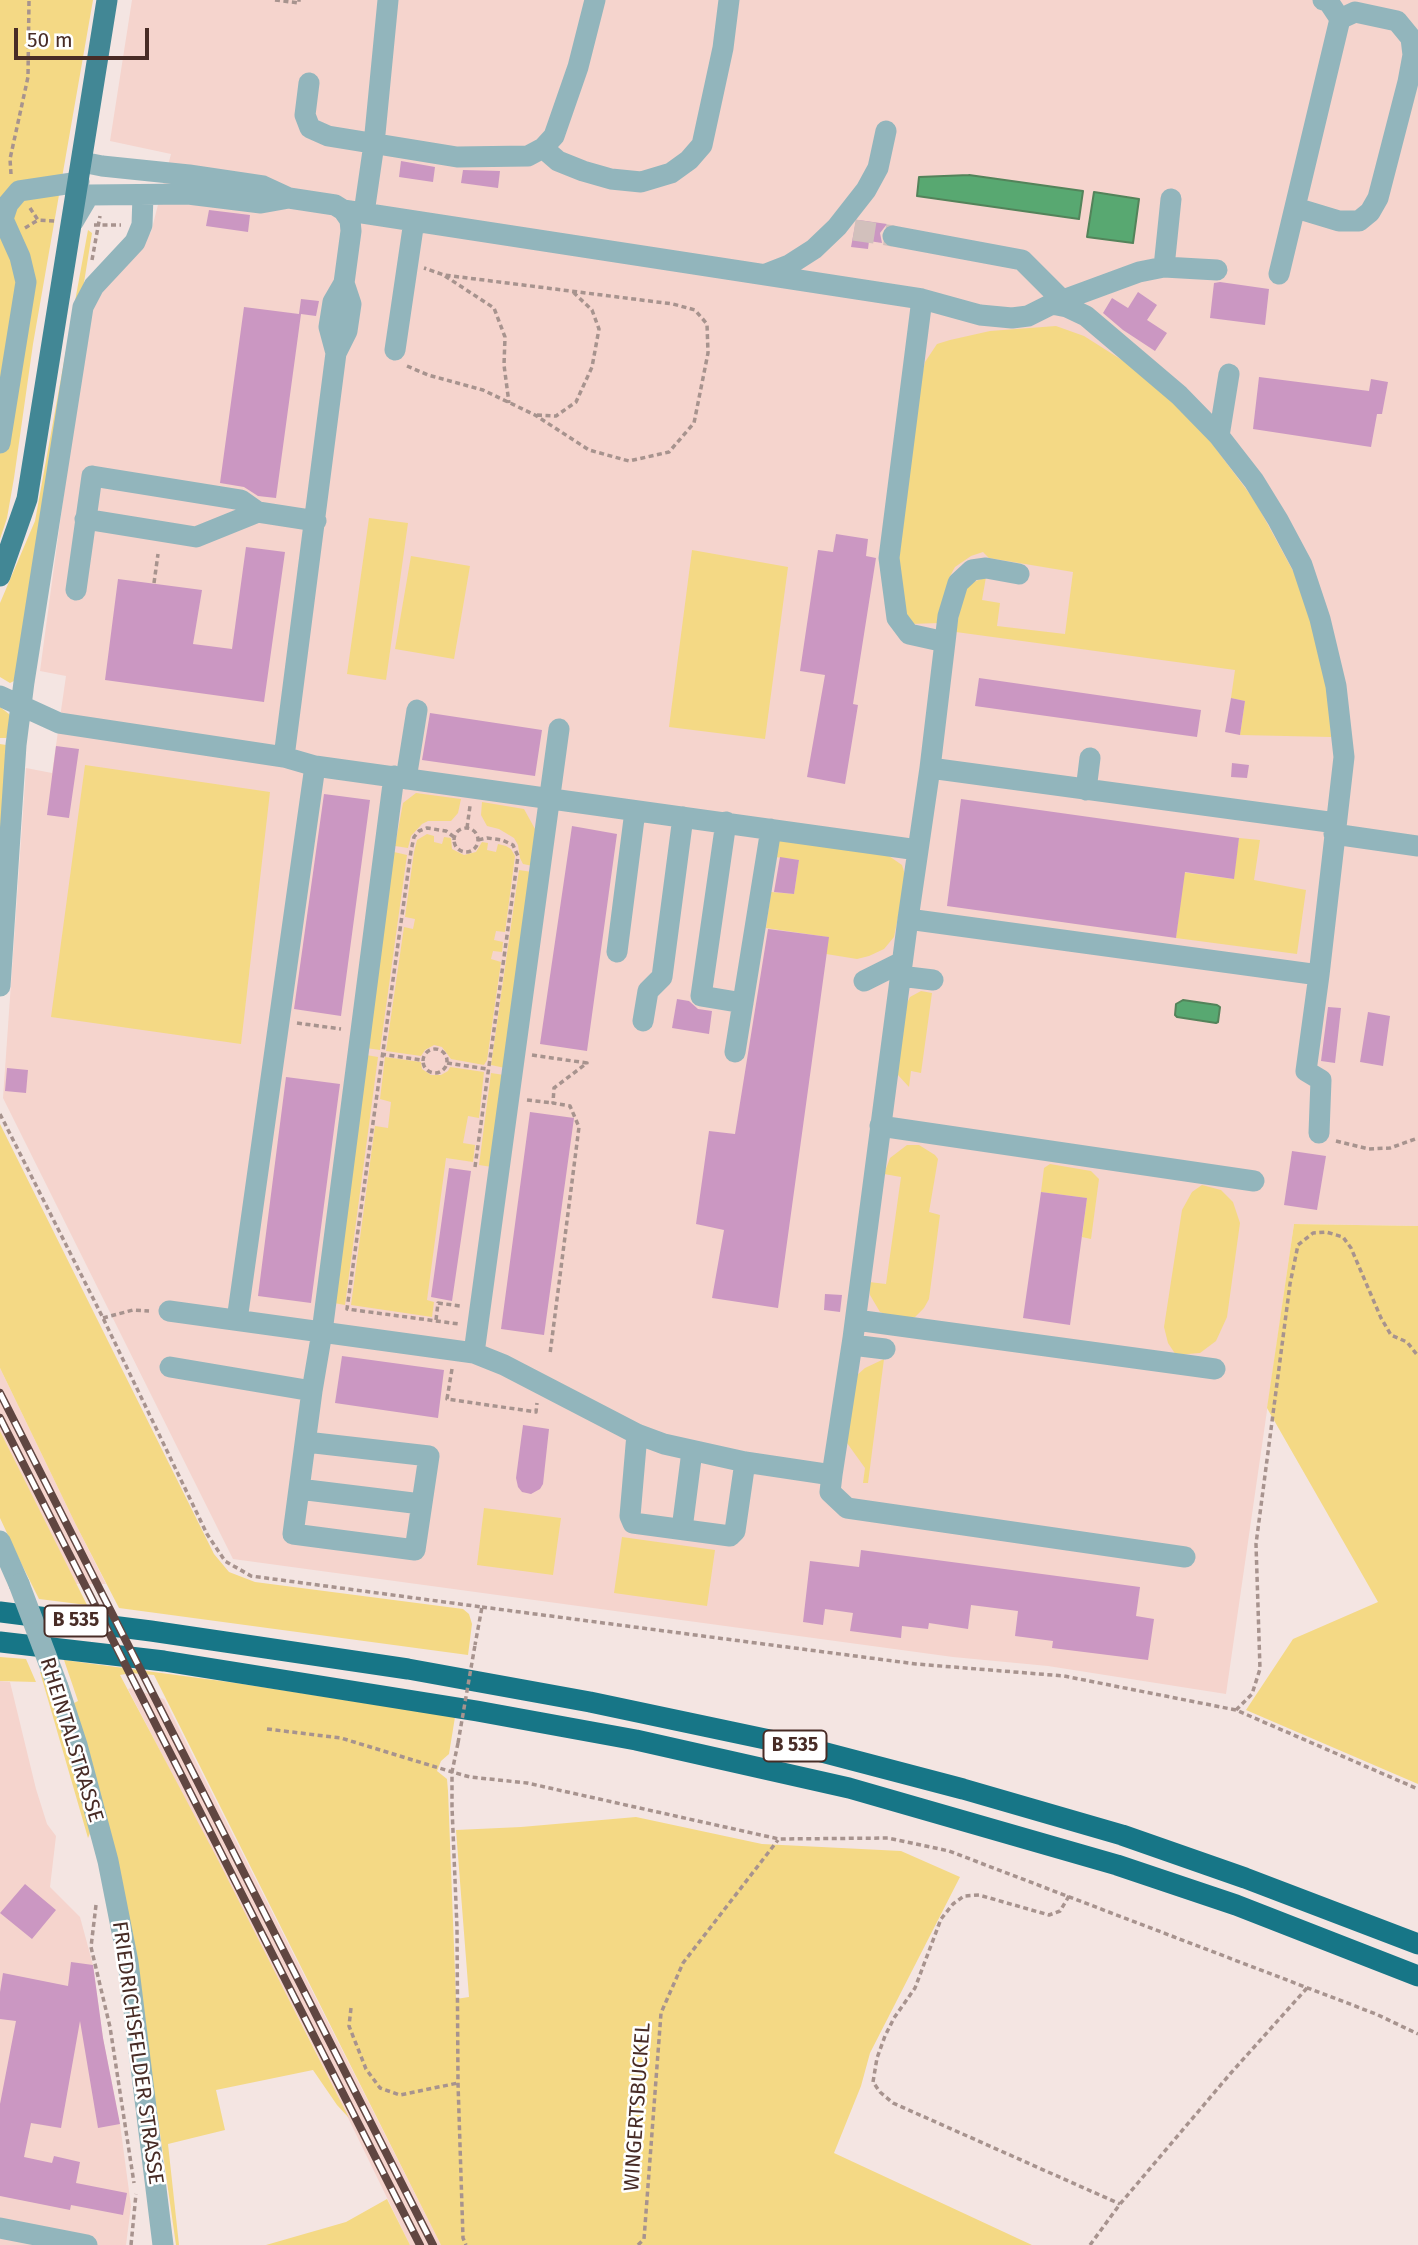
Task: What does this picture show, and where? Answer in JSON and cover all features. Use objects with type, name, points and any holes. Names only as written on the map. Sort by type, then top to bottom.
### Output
[{"type":"highway","name":"B 535","points":[[0,1612],[152,1631],[408,1669],[590,1702],[803,1748],[963,1789],[1122,1835],[1245,1878],[1418,1944]]},
{"type":"highway","name":"B 535","points":[[0,1642],[164,1661],[423,1702],[636,1740],[836,1785],[1117,1865],[1236,1905],[1418,1976]]},
{"type":"main road","points":[[0,576],[27,499],[107,0]]},
{"type":"street","points":[[284,757],[336,352],[347,331],[350,314],[351,304],[344,283],[351,231],[349,220],[354,212],[374,144],[388,0]]},
{"type":"street","points":[[309,83],[305,115],[310,128],[328,136],[457,157],[528,156],[543,148],[554,136],[595,0]]},
{"type":"street","points":[[543,148],[558,161],[583,172],[611,179],[641,182],[671,173],[689,160],[702,145],[723,48],[729,0]]},
{"type":"street","points":[[1279,274],[1297,208],[1340,19],[1328,1],[1323,0]]},
{"type":"street","points":[[1297,208],[1339,221],[1359,221],[1370,212],[1378,198],[1408,82],[1413,55],[1411,38],[1397,21],[1355,12],[1340,19]]},
{"type":"street","points":[[766,274],[789,265],[846,229],[878,168],[886,131]]},
{"type":"street","points":[[0,443],[26,282],[20,257],[3,219],[8,204],[19,191],[102,166],[190,175],[262,195]]},
{"type":"street","points":[[73,222],[89,195],[262,195],[335,205],[354,212],[922,299],[980,315],[1012,318],[1028,316],[1056,301],[1139,272],[1164,267],[1217,270]]},
{"type":"street","points":[[0,986],[16,745],[83,307],[94,286],[135,242],[142,225],[143,195]]},
{"type":"street","points":[[1164,267],[1171,199]]},
{"type":"street","points":[[395,350],[414,220]]},
{"type":"street","points":[[893,236],[1022,260],[1056,301],[1086,316],[1179,395],[1219,436],[1254,481],[1308,564],[1336,686],[1344,757],[1306,1071],[1321,1080],[1319,1133]]},
{"type":"street","points":[[922,299],[889,558],[897,618],[909,634],[946,642]]},
{"type":"street","points":[[1219,436],[1229,373]]},
{"type":"street","points":[[75,590],[92,476],[240,499],[258,512],[316,521]]},
{"type":"street","points":[[85,519],[196,537],[258,512]]},
{"type":"street","points":[[1019,574],[986,568],[972,570],[958,583],[948,616],[930,768],[830,1492],[847,1508],[1185,1557]]},
{"type":"street","points":[[0,696],[59,723],[284,757],[315,766],[918,850]]},
{"type":"street","points":[[306,1442],[429,1456],[415,1550],[293,1534],[360,1041],[400,778],[417,710]]},
{"type":"street","points":[[464,1352],[479,1318],[559,729]]},
{"type":"street","points":[[1086,790],[1090,758]]},
{"type":"street","points":[[237,1321],[315,766]]},
{"type":"street","points":[[930,768],[1335,829],[1418,846]]},
{"type":"street","points":[[617,952],[635,811]]},
{"type":"street","points":[[643,1021],[648,991],[662,977],[683,817]]},
{"type":"street","points":[[726,822],[701,996],[743,1003]]},
{"type":"street","points":[[735,1052],[771,829]]},
{"type":"street","points":[[908,919],[1319,975]]},
{"type":"street","points":[[864,981],[901,969],[933,980]]},
{"type":"street","points":[[880,1126],[993,1150],[1148,1172],[1254,1181]]},
{"type":"street","points":[[169,1311],[464,1352],[504,1365],[637,1434],[692,1451],[832,1475]]},
{"type":"street","points":[[850,1335],[967,1332],[1216,1368]]},
{"type":"street","points":[[850,1335],[885,1349]]},
{"type":"street","points":[[170,1367],[312,1391]]},
{"type":"street","points":[[637,1434],[630,1516],[634,1523],[730,1536],[735,1531],[746,1462]]},
{"type":"street","points":[[682,1529],[692,1451]]},
{"type":"street","points":[[299,1489],[421,1504]]},
{"type":"street","name":"RHEINTALSTRASSE","points":[[0,1541],[58,1687],[77,1745],[108,1861]]},
{"type":"street","name":"FRIEDRICHSFELDER STRASSE","points":[[108,1861],[128,1962],[163,2245]]},
{"type":"street","points":[[0,2228],[87,2245]]},
{"type":"path","points":[[29,0],[28,77],[10,159],[12,182],[38,220],[98,226],[142,225]]},
{"type":"path","points":[[275,0],[299,3],[299,0]]},
{"type":"path","points":[[395,350],[405,365],[483,390],[534,415],[589,450],[629,461],[668,453],[694,423],[708,353],[707,324],[695,310],[673,304],[444,275],[427,270],[408,259]]},
{"type":"path","points":[[444,275],[494,308],[505,337],[504,365],[509,403]]},
{"type":"path","points":[[534,415],[556,416],[576,402],[592,367],[599,329],[592,310],[573,291]]},
{"type":"path","points":[[154,583],[158,554]]},
{"type":"path","points":[[454,837],[457,832],[467,828],[476,834],[476,848],[462,852],[457,849],[454,837],[446,831],[427,828],[414,836],[347,1309],[436,1321],[479,1318]]},
{"type":"path","points":[[475,1167],[517,856],[513,845],[502,840],[478,840]]},
{"type":"path","points":[[279,1020],[360,1041],[383,1054],[423,1060]]},
{"type":"path","points":[[436,1049],[446,1056],[447,1063],[439,1073],[433,1073],[424,1066],[423,1060],[425,1054],[436,1049]]},
{"type":"path","points":[[447,1063],[488,1069],[515,1063],[587,1063],[554,1088],[552,1103]]},
{"type":"path","points":[[510,1098],[570,1106],[579,1127],[550,1354]]},
{"type":"path","points":[[0,1114],[103,1318],[207,1534],[225,1561],[251,1576],[916,1664],[1064,1676],[1236,1710],[1418,1789]]},
{"type":"path","points":[[1319,1133],[1331,1140],[1369,1149],[1390,1148],[1418,1138]]},
{"type":"path","points":[[1236,1710],[1252,1694],[1260,1669],[1256,1544],[1290,1284],[1298,1245],[1312,1233],[1343,1237],[1351,1248],[1391,1335],[1408,1342],[1418,1356]]},
{"type":"path","points":[[436,1321],[438,1303],[479,1318]]},
{"type":"path","points":[[103,1318],[133,1310],[169,1311]]},
{"type":"path","points":[[464,1352],[447,1399],[536,1414],[539,1384]]},
{"type":"path","points":[[467,2245],[463,2238],[458,2083],[452,1772],[482,1607]]},
{"type":"path","points":[[267,1729],[341,1738],[470,1777],[527,1783],[779,1839],[888,1838],[949,1851],[1376,2014],[1418,2034]]},
{"type":"path","name":"WINGERTSBUCKEL","points":[[638,2245],[644,2239],[661,2013],[683,1963],[779,1839]]},
{"type":"path","points":[[1069,1896],[1060,1911],[1049,1915],[979,1895],[964,1896],[953,1904],[941,1919],[915,1988],[885,2036],[877,2057],[873,2082],[893,2103],[1120,2204]]},
{"type":"path","points":[[95,1896],[91,1947],[110,2027],[136,2195],[131,2245]]},
{"type":"path","points":[[1090,2245],[1120,2204],[1307,1988]]},
{"type":"path","points":[[351,2008],[349,2026],[366,2069],[380,2088],[400,2095],[458,2083]]},
{"type":"shaded area","points":[[0,0],[93,0],[33,344],[14,478],[7,518],[0,539]]},
{"type":"shaded area","points":[[132,0],[1418,0],[1418,1226],[1294,1224],[1226,1694],[1048,1666],[953,1657],[233,1559],[3,1098],[26,768],[52,773],[66,676],[40,671],[89,306],[151,232],[171,154],[110,141]]},
{"type":"shaded area","points":[[969,175],[1083,191],[1079,219],[917,196],[919,177]]},
{"type":"shaded area","points":[[1094,192],[1139,199],[1133,243],[1087,237]]},
{"type":"shaded area","points":[[88,230],[92,233],[82,295],[14,681],[10,683],[0,677],[0,603],[35,521]]},
{"type":"shaded area","points":[[1056,326],[1084,336],[1136,369],[1210,441],[1255,501],[1299,582],[1315,631],[1329,696],[1331,737],[1240,735],[1245,701],[1231,698],[1235,670],[956,632],[962,594],[971,583],[986,577],[982,600],[1000,603],[997,626],[1065,634],[1073,572],[989,558],[983,552],[971,556],[955,567],[949,578],[940,623],[910,624],[905,616],[897,574],[925,362],[937,344],[950,340],[990,331]]},
{"type":"shaded area","points":[[369,518],[408,523],[386,680],[347,674]]},
{"type":"shaded area","points":[[692,550],[788,567],[765,739],[669,727]]},
{"type":"shaded area","points":[[411,556],[470,566],[454,659],[395,649]]},
{"type":"shaded area","points":[[0,707],[9,714],[13,722],[12,734],[6,738],[0,738]]},
{"type":"shaded area","points":[[0,744],[6,745],[0,919]]},
{"type":"shaded area","points":[[85,765],[270,792],[241,1044],[51,1017]]},
{"type":"shaded area","points":[[416,793],[461,799],[458,813],[451,821],[428,821],[422,824],[411,836],[408,848],[395,846],[403,803]]},
{"type":"shaded area","points":[[482,802],[524,809],[535,829],[533,866],[523,864],[514,838],[499,829],[487,826],[481,815]]},
{"type":"shaded area","points":[[427,834],[434,836],[434,842],[442,844],[444,837],[451,838],[452,849],[464,855],[476,852],[482,842],[488,843],[487,850],[496,852],[498,844],[506,846],[515,856],[505,932],[496,931],[494,940],[503,942],[502,952],[493,951],[491,959],[501,962],[487,1060],[484,1065],[451,1059],[442,1047],[434,1045],[421,1056],[386,1051],[404,927],[413,929],[415,919],[405,917],[414,852],[417,840]]},
{"type":"shaded area","points":[[779,838],[886,854],[902,865],[906,878],[894,937],[884,949],[857,959],[826,954],[828,937],[766,928],[771,892],[794,894],[799,860],[775,857]]},
{"type":"shaded area","points":[[1239,838],[1260,840],[1254,880],[1306,890],[1297,954],[1176,938],[1181,896],[975,844],[1233,879]]},
{"type":"shaded area","points":[[394,852],[407,855],[380,1050],[366,1048]]},
{"type":"shaded area","points":[[519,870],[532,872],[505,1068],[491,1065]]},
{"type":"shaded area","points":[[921,991],[932,993],[921,1073],[911,1071],[909,1087],[898,1075],[898,1068],[907,1003],[910,997]]},
{"type":"shaded area","points":[[1183,1000],[1217,1005],[1220,1007],[1218,1022],[1177,1017],[1176,1004]]},
{"type":"shaded area","points":[[366,1055],[378,1057],[345,1305],[334,1303]]},
{"type":"shaded area","points":[[385,1057],[421,1062],[422,1069],[431,1075],[441,1075],[450,1067],[484,1072],[479,1118],[468,1116],[463,1143],[475,1145],[473,1162],[446,1158],[427,1300],[434,1302],[432,1317],[351,1305],[375,1126],[388,1128],[391,1102],[380,1099]]},
{"type":"shaded area","points":[[491,1073],[504,1075],[492,1167],[479,1165]]},
{"type":"shaded area","points":[[0,1124],[214,1554],[229,1572],[255,1582],[463,1609],[469,1614],[472,1624],[468,1655],[119,1608],[0,1368]]},
{"type":"shaded area","points":[[907,1145],[919,1145],[938,1159],[929,1212],[940,1215],[929,1299],[915,1317],[902,1320],[880,1312],[870,1295],[869,1282],[886,1284],[901,1177],[884,1174],[890,1158]]},
{"type":"shaded area","points":[[1050,1164],[1091,1171],[1099,1179],[1091,1239],[1082,1237],[1087,1198],[1041,1192],[1044,1168]]},
{"type":"shaded area","points":[[1202,1185],[1221,1190],[1233,1202],[1240,1223],[1227,1317],[1216,1341],[1200,1353],[1176,1355],[1168,1343],[1164,1327],[1182,1210],[1192,1192]]},
{"type":"shaded area","points":[[1294,1224],[1418,1226],[1418,1784],[1246,1710],[1293,1639],[1378,1602],[1267,1408]]},
{"type":"shaded area","points":[[884,1359],[868,1483],[863,1483],[865,1468],[847,1443],[856,1376],[865,1368]]},
{"type":"shaded area","points":[[0,1368],[106,1584],[75,1584],[0,1431]]},
{"type":"shaded area","points":[[0,1431],[87,1605],[39,1599],[19,1559],[0,1518]]},
{"type":"shaded area","points":[[484,1508],[561,1518],[553,1575],[477,1565]]},
{"type":"shaded area","points":[[622,1537],[715,1550],[707,1606],[614,1593]]},
{"type":"shaded area","points":[[0,1657],[26,1659],[36,1682],[0,1681]]},
{"type":"shaded area","points":[[64,1660],[455,1717],[449,1754],[441,1761],[437,1771],[447,1779],[448,1791],[456,1999],[469,1997],[456,1830],[636,1817],[762,1844],[901,1851],[960,1877],[870,2053],[861,2086],[834,2153],[1032,2245],[441,2245],[154,1675],[131,1673],[120,1675],[218,1860],[349,2118],[313,2070],[216,2090],[225,2130],[168,2144],[179,2245],[176,2245],[151,2070],[74,1703],[78,1701]]},
{"type":"shaded area","points":[[40,1672],[43,1672],[65,1741],[91,1831],[88,1838]]},
{"type":"shaded area","points":[[0,1681],[10,1682],[36,1789],[47,1824],[56,1836],[50,1887],[80,1917],[93,1965],[131,2206],[126,2245],[0,2245]]},
{"type":"shaded area","points":[[128,1689],[164,1699],[441,2245],[410,2245],[316,2052]]},
{"type":"shaded area","points":[[387,2199],[410,2245],[266,2245],[346,2222]]},
{"type":"building","points":[[401,161],[435,167],[433,182],[399,177]]},
{"type":"building","points":[[463,170],[500,171],[498,188],[461,183]]},
{"type":"building","points":[[209,210],[250,215],[248,232],[206,226]]},
{"type":"building","points":[[859,220],[887,224],[880,233],[882,243],[869,241],[868,249],[851,247],[855,226]]},
{"type":"building","points":[[1214,283],[1269,289],[1265,325],[1210,318]]},
{"type":"building","points":[[1138,292],[1157,305],[1147,320],[1167,333],[1155,351],[1103,313],[1112,298],[1128,308]]},
{"type":"building","points":[[301,299],[319,301],[316,316],[301,314],[276,498],[258,496],[244,487],[220,483],[244,307],[299,314]]},
{"type":"building","points":[[1259,377],[1369,391],[1371,379],[1388,382],[1382,414],[1377,414],[1371,447],[1253,429]]},
{"type":"building","points":[[836,534],[868,539],[866,556],[876,558],[853,704],[858,705],[845,784],[807,777],[825,675],[800,671],[818,550],[833,552]]},
{"type":"building","points":[[246,547],[285,552],[264,702],[105,680],[118,579],[202,590],[193,644],[232,649]]},
{"type":"building","points":[[979,678],[1201,710],[1197,737],[975,706]]},
{"type":"building","points":[[1231,698],[1245,701],[1240,735],[1225,732]]},
{"type":"building","points":[[430,713],[542,730],[535,776],[422,760]]},
{"type":"building","points":[[56,746],[79,749],[69,818],[47,815]]},
{"type":"building","points":[[1232,763],[1249,765],[1247,778],[1231,777]]},
{"type":"building","points":[[324,794],[370,800],[341,1016],[294,1009]]},
{"type":"building","points":[[961,799],[1239,838],[1234,879],[1185,872],[1176,938],[947,906]]},
{"type":"building","points":[[572,826],[617,834],[587,1051],[540,1044]]},
{"type":"building","points":[[780,857],[799,860],[794,894],[774,892]]},
{"type":"building","points":[[768,929],[829,937],[778,1308],[712,1298],[724,1230],[696,1224],[709,1131],[735,1134]]},
{"type":"building","points":[[677,999],[689,1001],[698,1009],[712,1011],[709,1034],[672,1028]]},
{"type":"building","points":[[1328,1007],[1341,1008],[1335,1063],[1321,1061]]},
{"type":"building","points":[[1368,1012],[1390,1016],[1383,1066],[1360,1062]]},
{"type":"building","points":[[7,1068],[28,1070],[26,1093],[5,1091]]},
{"type":"building","points":[[286,1077],[340,1084],[311,1303],[258,1296]]},
{"type":"building","points":[[530,1112],[574,1118],[544,1335],[501,1329]]},
{"type":"building","points":[[1292,1151],[1326,1156],[1317,1210],[1284,1205]]},
{"type":"building","points":[[449,1168],[471,1171],[452,1301],[431,1297]]},
{"type":"building","points":[[1041,1192],[1087,1198],[1070,1325],[1023,1318]]},
{"type":"building","points":[[825,1294],[842,1295],[840,1312],[824,1310]]},
{"type":"building","points":[[342,1356],[444,1370],[438,1418],[335,1403]]},
{"type":"building","points":[[523,1425],[549,1429],[543,1484],[531,1494],[522,1492],[516,1478]]},
{"type":"building","points":[[861,1550],[1140,1587],[1136,1616],[1154,1619],[1148,1660],[1052,1648],[1053,1641],[1015,1636],[1018,1611],[971,1605],[968,1629],[929,1623],[928,1629],[902,1626],[901,1638],[850,1631],[853,1613],[825,1609],[823,1625],[803,1622],[810,1561],[859,1567]]},
{"type":"building","points":[[25,1884],[56,1910],[32,1939],[0,1913]]},
{"type":"building","points":[[71,1962],[93,1965],[103,2038],[120,2124],[98,2128],[80,2021],[61,2128],[31,2123],[24,2157],[52,2163],[54,2156],[80,2162],[76,2183],[127,2193],[123,2215],[71,2205],[70,2210],[0,2196],[0,2104],[16,2021],[0,2019],[3,1973],[68,1986]]},
{"type":"tunnel","points":[[854,230],[893,236]]},
{"type":"railway","points":[[0,1393],[433,2245]]},
{"type":"railway","points":[[0,1418],[420,2245]]}]
